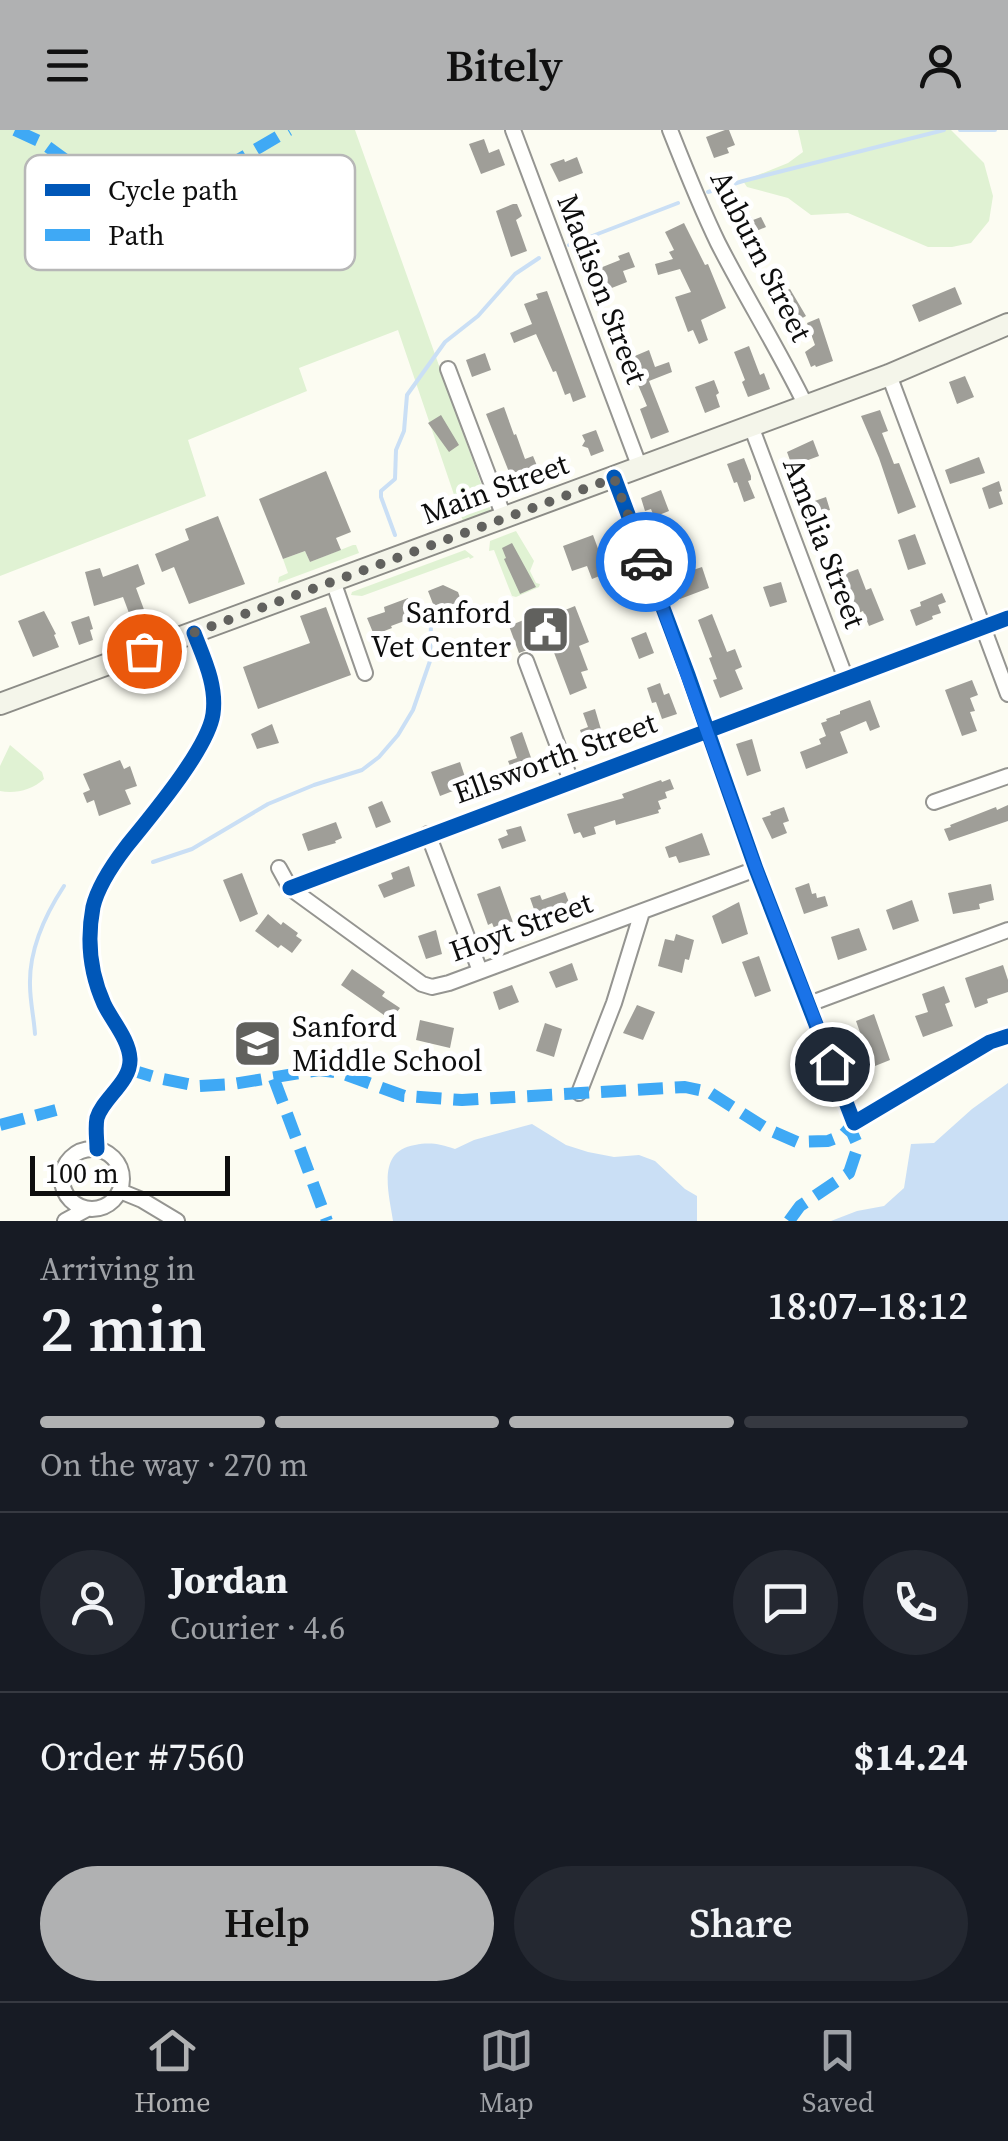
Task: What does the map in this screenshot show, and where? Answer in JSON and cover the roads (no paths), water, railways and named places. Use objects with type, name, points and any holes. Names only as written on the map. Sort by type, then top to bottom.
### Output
[{"type":"main road","name":"Main Street","points":[[0,704],[889,375],[1008,324]]},
{"type":"street","name":"Madison Street","points":[[513,130],[640,468]]},
{"type":"street","name":"Auburn Street","points":[[670,130],[720,246],[806,406]]},
{"type":"street","points":[[448,369],[504,517]]},
{"type":"street","points":[[889,375],[1008,694]]},
{"type":"street","name":"Amelia Street","points":[[751,426],[846,680]]},
{"type":"street","points":[[614,478],[854,1124],[990,1042],[1008,1036]]},
{"type":"street","points":[[333,581],[365,673]]},
{"type":"street","name":"Ellsworth Street","points":[[290,888],[1008,618]]},
{"type":"street","points":[[97,1149],[98,1116],[128,1069],[130,1056],[94,978],[90,950],[94,902],[118,858],[197,752],[210,725],[214,712],[212,684],[194,633]]},
{"type":"street","points":[[526,661],[571,781]]},
{"type":"street","points":[[934,802],[1008,776]]},
{"type":"street","points":[[428,834],[480,971]]},
{"type":"street","name":"Hoyt Street","points":[[278,868],[290,888],[422,984],[437,986],[756,868]]},
{"type":"street","points":[[578,1093],[613,1006],[642,912]]},
{"type":"street","points":[[808,1004],[1008,930]]},
{"type":"street","points":[[66,1221],[87,1209],[103,1207],[120,1192],[122,1176],[117,1161],[97,1149],[74,1154],[62,1174],[68,1196],[87,1209]]},
{"type":"street","points":[[120,1192],[177,1221]]},
{"type":"water","points":[[1008,1083],[1008,1221],[831,1221],[884,1206],[904,1188],[911,1144],[934,1143]]},
{"type":"water","points":[[532,1124],[566,1145],[588,1152],[614,1157],[639,1155],[655,1161],[697,1196],[697,1221],[393,1221],[388,1175],[395,1155],[403,1149],[430,1144],[455,1149]]},
{"type":"waterway","points":[[708,192],[944,130]]},
{"type":"waterway","points":[[960,130],[995,130]]},
{"type":"waterway","points":[[569,245],[678,203]]},
{"type":"waterway","points":[[395,535],[381,491],[395,479],[396,450],[404,431],[407,395],[445,342],[478,316],[515,274],[539,258]]},
{"type":"waterway","points":[[153,862],[192,849],[268,804],[362,770],[379,757],[413,710],[430,661],[431,624]]},
{"type":"waterway","points":[[35,1034],[30,991],[32,958],[45,921],[64,886]]},
{"type":"place","name":"Sanford Vet Center","points":[[546,630]]},
{"type":"place","name":"Sanford Middle School","points":[[257,1044]]}]
